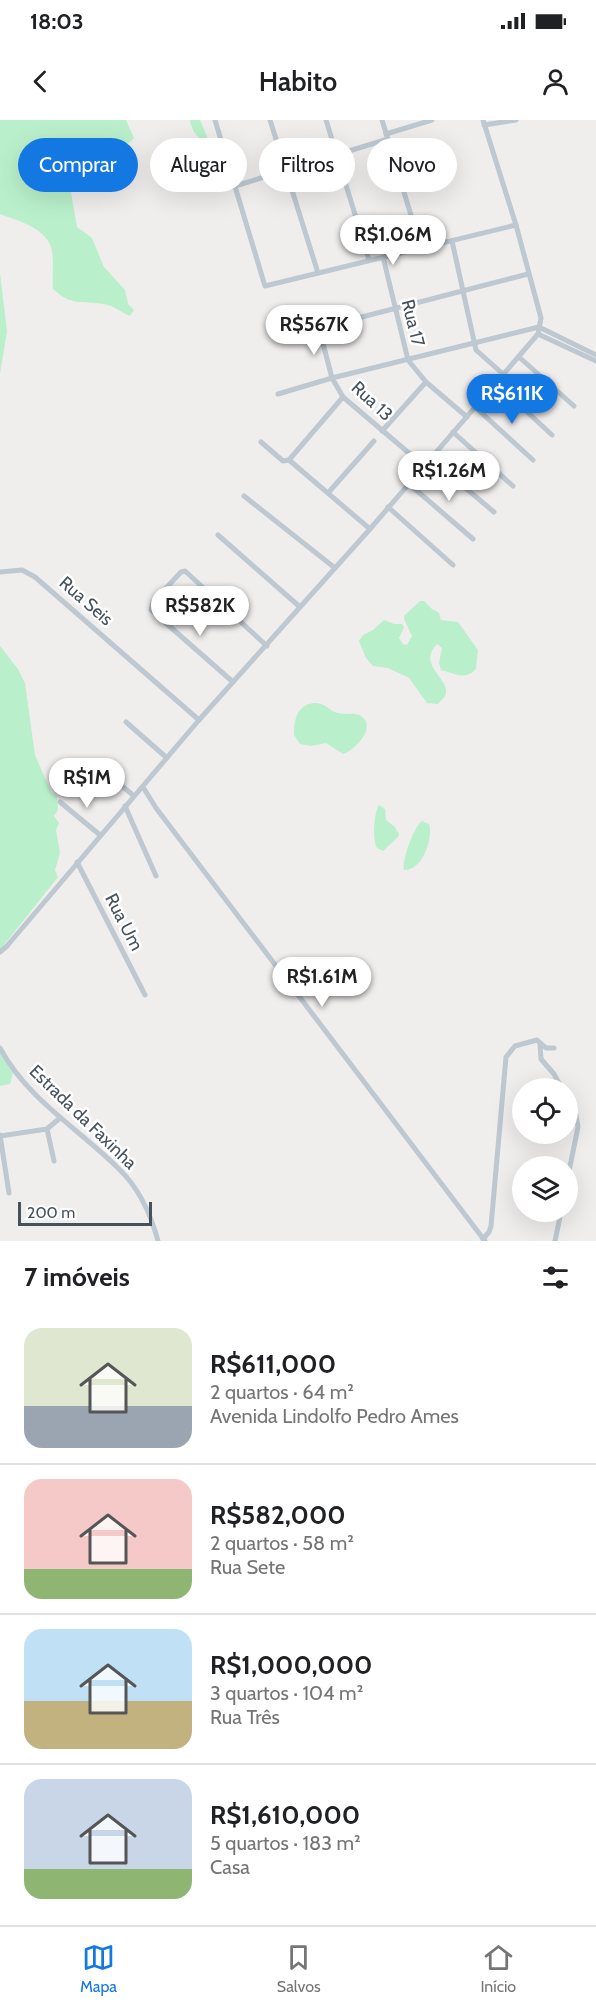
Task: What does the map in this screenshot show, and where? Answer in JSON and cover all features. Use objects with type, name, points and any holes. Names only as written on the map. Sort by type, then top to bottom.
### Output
[{"type":"street","points":[[215,120],[220,138]]},
{"type":"street","points":[[270,120],[275,138]]},
{"type":"street","points":[[326,120],[331,138]]},
{"type":"street","points":[[382,120],[421,248]]},
{"type":"street","points":[[355,148],[432,120]]},
{"type":"street","points":[[0,952],[8,946],[199,720],[267,646],[476,407],[539,330],[541,318],[516,225],[483,122],[516,120]]},
{"type":"street","points":[[237,192],[266,286],[516,225]]},
{"type":"street","points":[[292,192],[318,273]]},
{"type":"street","points":[[348,192],[369,260]]},
{"type":"street","points":[[452,241],[473,344],[476,350],[504,374]]},
{"type":"street","name":"Rua 17","points":[[382,257],[408,360]]},
{"type":"street","points":[[304,332],[528,274]]},
{"type":"street","name":"Rua 13","points":[[319,328],[332,378],[343,397],[423,465]]},
{"type":"street","points":[[539,330],[596,361]]},
{"type":"street","points":[[332,378],[539,330],[596,355]]},
{"type":"street","points":[[519,357],[574,406]]},
{"type":"street","points":[[408,360],[426,382],[467,417]]},
{"type":"street","name":"Rua 13","points":[[278,393],[332,378]]},
{"type":"street","points":[[382,431],[426,382]]},
{"type":"street","points":[[496,383],[552,435]]},
{"type":"street","points":[[261,442],[283,461],[289,460],[343,397]]},
{"type":"street","points":[[476,407],[533,460]]},
{"type":"street","points":[[453,432],[513,486]]},
{"type":"street","points":[[328,493],[374,441]]},
{"type":"street","points":[[430,458],[494,512]]},
{"type":"street","points":[[289,460],[370,529]]},
{"type":"street","points":[[408,483],[473,539]]},
{"type":"street","points":[[244,495],[335,568]]},
{"type":"street","points":[[388,507],[453,565]]},
{"type":"street","points":[[218,535],[300,607]]},
{"type":"street","name":"Rua Seis","points":[[0,572],[22,570],[35,577],[199,720]]},
{"type":"street","points":[[233,682],[151,610],[153,602],[181,572],[184,571],[267,646]]},
{"type":"street","points":[[126,722],[166,758]]},
{"type":"street","points":[[96,764],[134,796]]},
{"type":"street","points":[[143,787],[163,818],[484,1240],[491,1226],[506,1057],[515,1046],[537,1040],[546,1048],[554,1048]]},
{"type":"street","points":[[60,802],[100,835]]},
{"type":"street","points":[[125,806],[156,876]]},
{"type":"street","name":"Rua Um","points":[[77,862],[145,995]]},
{"type":"street","points":[[540,1043],[541,1059],[556,1078]]},
{"type":"street","name":"Estrada da Faxinha","points":[[0,1048],[9,1065],[26,1087],[120,1170],[140,1196],[152,1220],[158,1241]]},
{"type":"street","points":[[9,1193],[0,1135],[47,1129],[60,1118]]},
{"type":"street","points":[[47,1129],[54,1161]]},
{"type":"street","points":[[555,1241],[559,1222]]},
{"type":"green space","points":[[0,120],[126,120],[134,138],[18,138],[18,192],[71,192],[77,227],[92,238],[104,267],[125,290],[128,304],[134,310],[130,316],[114,307],[72,301],[60,295],[53,289],[52,251],[45,236],[31,226],[0,214]]},
{"type":"green space","points":[[190,120],[200,120],[208,138],[199,138]]},
{"type":"green space","points":[[0,273],[7,331],[0,374]]},
{"type":"green space","points":[[420,601],[424,601],[439,613],[441,620],[458,622],[478,650],[476,669],[468,675],[459,675],[441,670],[439,663],[442,648],[437,644],[430,658],[443,681],[446,692],[438,704],[427,703],[409,678],[388,668],[373,666],[366,658],[359,641],[363,635],[384,620],[402,624],[404,627],[399,638],[403,644],[407,645],[412,636],[404,616]]},
{"type":"green space","points":[[0,646],[18,669],[25,683],[35,755],[51,792],[57,796],[58,810],[54,816],[59,823],[56,830],[60,853],[55,870],[58,877],[0,950]]},
{"type":"green space","points":[[313,703],[322,704],[338,713],[361,716],[367,726],[358,744],[343,754],[326,743],[311,746],[300,744],[294,735],[296,719],[303,707]]},
{"type":"green space","points":[[379,805],[385,809],[386,820],[395,827],[399,834],[383,851],[377,848],[374,839]]},
{"type":"green space","points":[[422,821],[429,824],[430,828],[427,848],[416,866],[404,870],[404,860],[409,844]]},
{"type":"green space","points":[[0,1053],[13,1073],[10,1084],[0,1086]]}]
